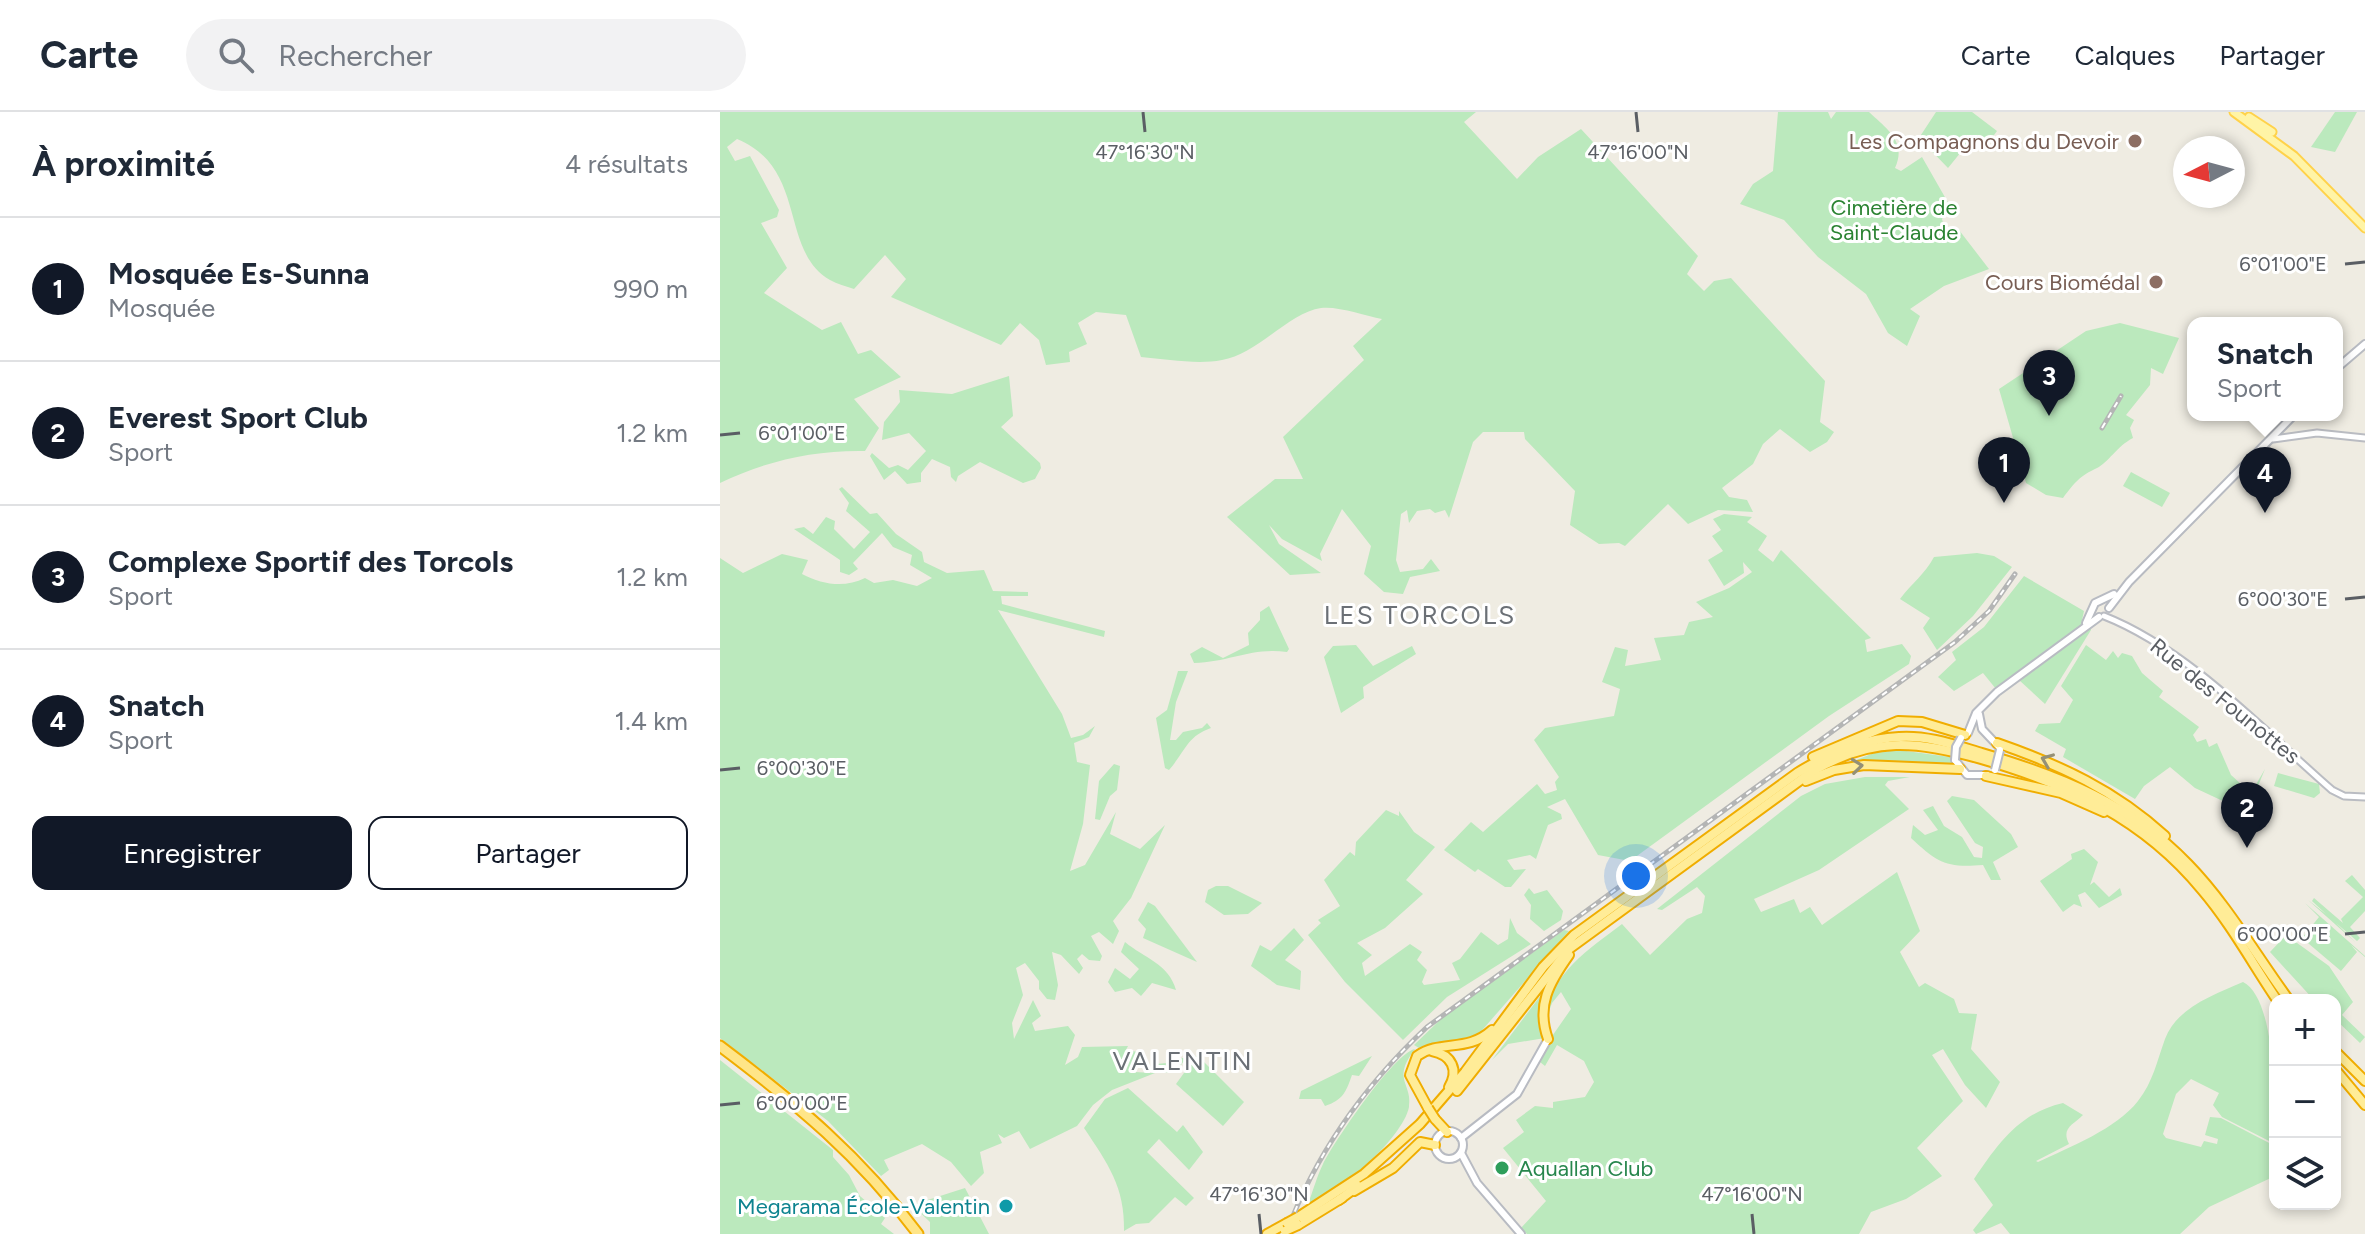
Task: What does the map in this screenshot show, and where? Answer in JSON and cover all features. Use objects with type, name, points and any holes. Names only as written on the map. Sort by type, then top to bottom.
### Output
[{"type":"highway","points":[[1298,1221],[1364,1174],[1432,1108],[1559,949],[1769,785],[1841,742],[1879,726],[1906,720],[1965,735]]},
{"type":"highway","points":[[1610,907],[1815,762],[1860,744],[1900,737],[1935,739],[2065,779],[2135,818],[2196,873]]},
{"type":"highway","points":[[1339,1200],[1387,1162],[1439,1111],[1479,1065],[1549,971],[1578,941],[1813,771],[1849,754],[1888,745],[1921,744],[2050,780],[2098,803],[2159,846],[2216,907],[2273,994]]},
{"type":"highway","points":[[1998,746],[2057,764],[2114,795],[2167,837],[2285,994]]},
{"type":"highway","points":[[1784,792],[1823,773],[1855,766],[1958,765]]},
{"type":"highway","points":[[1986,776],[2074,798],[2111,815],[2159,846]]},
{"type":"highway","points":[[1548,1039],[1541,1022],[1542,1007],[1554,979],[1578,941]]},
{"type":"highway","points":[[1441,1128],[1410,1075],[1414,1061],[1428,1050],[1474,1043],[1509,1012]]},
{"type":"highway","points":[[720,1046],[832,1135],[870,1174],[918,1234]]},
{"type":"highway","points":[[1428,1050],[1447,1056],[1455,1071],[1432,1108]]},
{"type":"highway","points":[[720,1053],[828,1139],[866,1177],[911,1234]]},
{"type":"highway","points":[[2341,1055],[2365,1074]]},
{"type":"highway","points":[[2341,1056],[2365,1081]]},
{"type":"highway","points":[[2341,1074],[2365,1097]]},
{"type":"highway","points":[[2341,1075],[2365,1105]]},
{"type":"highway","points":[[1267,1234],[1284,1229],[1393,1168],[1420,1142],[1435,1145]]},
{"type":"main road","points":[[2234,112],[2294,156],[2364,225]]},
{"type":"main road","points":[[2242,112],[2293,151],[2364,225]]},
{"type":"main road","points":[[2343,363],[2365,344]]},
{"type":"main road","points":[[1980,709],[1979,724],[1998,746],[1995,770],[1986,776],[1972,777],[1958,765],[1956,747],[1980,709],[2103,613],[2129,582],[2277,438],[2290,421]]},
{"type":"main road","points":[[2103,613],[2095,603],[2103,601],[2129,582]]},
{"type":"main road","points":[[2103,601],[2103,613]]},
{"type":"main road","points":[[1965,735],[1986,733]]},
{"type":"main road","points":[[1461,1138],[1511,1101],[1544,1051],[1548,1039]]},
{"type":"main road","points":[[1461,1138],[1441,1128],[1435,1145],[1440,1156],[1469,1171]]},
{"type":"main road","points":[[1461,1138],[1461,1153],[1469,1171],[1521,1234]]},
{"type":"main road","points":[[1451,1159],[1461,1153]]},
{"type":"street","points":[[2277,438],[2317,433],[2365,438]]},
{"type":"street","name":"Rue des Founottes","points":[[2103,613],[2135,629],[2223,694],[2329,787],[2341,795],[2365,797]]},
{"type":"green space","points":[[720,112],[1476,112],[1464,122],[1517,179],[1538,157],[1581,129],[1698,256],[1687,274],[1704,291],[1714,281],[1731,278],[1825,381],[1820,422],[1834,432],[1827,442],[1810,452],[1780,429],[1763,444],[1753,464],[1722,488],[1729,497],[1747,500],[1753,512],[1718,510],[1688,524],[1668,504],[1625,546],[1619,543],[1599,544],[1570,525],[1575,491],[1525,439],[1524,432],[1483,432],[1473,442],[1449,518],[1445,510],[1435,513],[1430,509],[1417,511],[1409,523],[1407,510],[1401,514],[1396,560],[1400,572],[1423,569],[1431,559],[1440,571],[1410,577],[1403,594],[1384,592],[1364,574],[1371,546],[1342,509],[1320,554],[1322,561],[1282,539],[1269,525],[1279,544],[1321,573],[1290,575],[1227,517],[1275,479],[1303,479],[1283,437],[1364,360],[1353,346],[1382,319],[1321,308],[1297,317],[1235,356],[1192,362],[1141,357],[1126,315],[1096,312],[1078,323],[1087,344],[1069,352],[1070,362],[1046,365],[1039,340],[1020,323],[1001,345],[891,297],[906,279],[885,255],[854,289],[830,280],[814,267],[804,250],[784,189],[774,169],[759,152],[737,139],[727,147],[735,161],[750,156],[779,210],[777,217],[761,223],[787,268],[764,293],[822,330],[841,322],[858,354],[871,350],[901,377],[854,399],[879,428],[865,451],[827,452],[790,458],[720,483]]},
{"type":"green space","name":"Cimetière de Saint-Claude","points":[[1778,112],[1828,112],[1831,119],[1836,112],[1869,112],[1897,143],[1899,151],[1895,168],[1901,171],[1922,157],[1950,206],[1942,219],[1944,227],[1952,232],[1959,230],[1989,269],[1944,286],[1910,309],[1920,316],[1907,346],[1888,333],[1866,294],[1818,257],[1784,220],[1740,204],[1753,184],[1773,171]]},
{"type":"green space","points":[[1936,112],[1972,112],[1997,131],[1983,150],[1970,141],[1948,168],[1919,138]]},
{"type":"green space","points":[[2335,112],[2357,112],[2335,152],[2311,147]]},
{"type":"green space","points":[[2120,323],[2179,338],[2163,374],[2151,368],[2150,385],[2126,415],[2134,420],[2130,428],[2133,438],[2101,466],[2078,480],[2063,498],[2046,495],[2026,483],[1999,389],[2086,331]]},
{"type":"green space","points":[[1009,376],[1013,416],[1001,427],[1040,463],[1041,468],[1035,479],[1023,483],[980,462],[958,476],[956,482],[951,477],[950,467],[932,459],[921,473],[921,482],[907,484],[895,471],[884,480],[870,456],[872,453],[889,468],[898,465],[908,470],[926,451],[909,433],[882,440],[884,422],[900,402],[899,390],[952,394]]},
{"type":"green space","points":[[2131,472],[2170,493],[2162,507],[2123,486]]},
{"type":"green space","points":[[842,487],[870,514],[877,513],[896,534],[922,552],[924,562],[947,573],[984,570],[993,591],[1028,592],[1028,596],[1001,596],[1002,604],[1105,631],[1104,637],[998,610],[1062,714],[1071,738],[1083,735],[1095,726],[1089,737],[1074,743],[1077,762],[1090,765],[1083,824],[1070,871],[1085,865],[1116,812],[1110,834],[1140,849],[1165,825],[1131,898],[1113,921],[1119,931],[1113,944],[1099,932],[1091,936],[1102,956],[1100,961],[1089,960],[1082,954],[1077,959],[1083,968],[1079,974],[1061,955],[1052,952],[1058,985],[1055,1000],[1047,999],[1039,989],[1039,981],[1025,963],[1016,968],[1023,995],[1012,1023],[1014,1039],[1033,1000],[1041,1016],[1032,1023],[1035,1031],[1068,1026],[1075,1035],[1065,1065],[1078,1057],[1082,1047],[1128,1046],[1126,1050],[1138,1052],[1135,1072],[1152,1073],[1156,1064],[1167,1063],[1167,1058],[1186,1058],[1176,1072],[1155,1073],[1112,1090],[1093,1105],[1077,1126],[1030,1149],[1019,1131],[1004,1138],[998,1134],[1002,1143],[980,1152],[984,1173],[971,1186],[951,1162],[922,1144],[884,1160],[889,1170],[881,1176],[828,1121],[720,1038],[720,558],[743,573],[782,554],[808,560],[802,574],[834,584],[865,578],[874,583],[893,580],[917,586],[932,578],[910,565],[912,555],[893,547],[882,533],[853,563],[858,569],[849,575],[840,572],[840,560],[794,529],[804,527],[813,534],[826,517],[835,521],[834,529],[854,549],[870,532],[846,511],[849,503],[839,489]]},
{"type":"green space","points":[[1724,514],[1752,517],[1747,522],[1767,536],[1758,550],[1773,562],[1781,550],[1871,638],[1865,640],[1867,652],[1902,644],[1911,656],[1909,664],[1829,716],[1630,861],[1598,855],[1565,799],[1547,807],[1561,814],[1562,819],[1548,825],[1536,859],[1530,855],[1507,860],[1514,870],[1526,869],[1511,887],[1505,887],[1478,869],[1475,872],[1444,850],[1471,822],[1483,832],[1537,784],[1545,794],[1557,790],[1555,782],[1559,777],[1534,740],[1545,728],[1614,716],[1620,689],[1602,682],[1615,647],[1628,650],[1625,666],[1661,660],[1654,638],[1684,635],[1689,622],[1713,617],[1696,602],[1729,588],[1752,572],[1743,562],[1744,573],[1724,586],[1708,560],[1723,551],[1712,536],[1721,530],[1713,519]]},
{"type":"green space","points":[[1977,553],[1994,556],[2012,567],[1973,616],[1937,650],[1923,628],[1930,618],[1900,599],[1934,557]]},
{"type":"green space","points":[[2024,576],[2084,611],[2081,625],[1996,689],[1983,673],[1954,691],[1938,677],[1956,660],[1952,652],[1984,627]]},
{"type":"green space","points":[[1269,606],[1289,649],[1287,652],[1263,651],[1219,660],[1194,663],[1190,654],[1202,647],[1223,658],[1249,645],[1248,633],[1260,620],[1260,612]]},
{"type":"green space","points":[[2090,626],[2091,630],[2045,704],[2019,680]]},
{"type":"green space","points":[[1356,645],[1373,666],[1412,646],[1416,654],[1363,687],[1364,698],[1341,713],[1324,657],[1333,646]]},
{"type":"green space","points":[[2086,645],[2106,660],[2113,651],[2118,658],[2122,653],[2132,656],[2142,673],[2163,691],[2159,697],[2199,727],[2193,735],[2197,742],[2206,739],[2209,747],[2217,743],[2231,775],[2251,793],[2265,769],[2249,808],[2243,806],[2240,809],[2195,788],[2170,767],[2144,786],[2135,799],[2063,757],[2066,749],[2035,731],[2039,724],[2060,723],[2073,700],[2061,686]]},
{"type":"green space","points":[[1178,671],[1188,671],[1176,702],[1170,740],[1176,740],[1183,732],[1202,728],[1207,723],[1211,728],[1191,740],[1169,770],[1165,768],[1156,718],[1167,710]]},
{"type":"green space","points":[[1899,750],[1950,757],[1952,765],[1841,766],[1874,753]]},
{"type":"green space","points":[[1114,764],[1120,766],[1117,790],[1110,796],[1100,820],[1095,819],[1099,781]]},
{"type":"green space","points":[[2278,773],[2319,784],[2320,793],[2314,798],[2274,786]]},
{"type":"green space","points":[[1865,777],[1910,777],[1888,781],[1885,785],[1909,809],[1819,870],[1754,899],[1761,912],[1794,899],[1800,913],[1810,907],[1822,925],[1897,872],[1920,931],[1900,952],[1919,987],[1925,983],[1954,999],[1959,1013],[1977,1014],[1971,1049],[2000,1082],[1986,1108],[1965,1085],[1943,1049],[1932,1055],[1963,1101],[1917,1148],[1942,1176],[1906,1199],[1871,1212],[1859,1234],[1527,1234],[1521,1228],[1546,1201],[1503,1148],[1524,1132],[1516,1120],[1535,1106],[1553,1108],[1553,1102],[1585,1097],[1594,1082],[1584,1061],[1557,1045],[1545,1066],[1540,1062],[1548,1042],[1571,1009],[1561,992],[1552,1003],[1545,1022],[1548,1005],[1562,977],[1583,954],[1622,924],[1650,955],[1687,919],[1702,913],[1705,896],[1697,887],[1662,910],[1657,909],[1801,796],[1825,784]]},
{"type":"green space","points":[[1952,796],[1974,800],[2011,834],[2018,847],[1993,862],[2001,880],[1991,880],[1983,865],[1960,866],[1943,862],[1911,838],[1913,825],[1925,835],[1938,830],[1923,810],[1933,806],[1944,826],[1962,837],[1974,857],[1982,858],[1983,847],[1975,843],[1947,801]]},
{"type":"green space","points":[[1386,810],[1399,816],[1399,811],[1414,832],[1435,847],[1406,880],[1423,894],[1385,928],[1357,943],[1372,955],[1362,963],[1365,976],[1410,944],[1422,952],[1417,960],[1427,970],[1422,982],[1424,985],[1460,980],[1452,963],[1460,959],[1481,932],[1498,945],[1508,939],[1510,918],[1517,933],[1531,944],[1447,997],[1403,1040],[1345,982],[1308,935],[1321,923],[1318,920],[1340,906],[1324,880],[1350,852],[1355,856],[1356,842]]},
{"type":"green space","points":[[2084,849],[2098,862],[2090,885],[2094,882],[2109,897],[2120,888],[2122,895],[2099,908],[2085,892],[2078,895],[2082,907],[2074,904],[2063,912],[2040,881],[2072,859],[2071,854]]},
{"type":"green space","points":[[2352,875],[2365,890],[2365,911],[2350,927],[2360,938],[2357,941],[2336,923],[2355,942],[2308,900],[2326,914],[2312,901],[2314,898],[2343,923],[2341,919],[2363,897],[2345,881]]},
{"type":"green space","points":[[1228,886],[1262,903],[1248,914],[1224,915],[1205,902],[1208,890]]},
{"type":"green space","points":[[1529,888],[1534,894],[1547,890],[1563,911],[1561,920],[1544,931],[1530,919],[1531,905],[1524,895]]},
{"type":"green space","points":[[1148,902],[1155,906],[1197,962],[1143,938],[1146,929],[1138,920]]},
{"type":"green space","points":[[2305,903],[2365,957],[2351,945],[2357,952],[2341,971],[2302,938],[2319,917]]},
{"type":"green space","points":[[1294,928],[1304,940],[1285,960],[1301,971],[1300,990],[1277,985],[1251,966],[1260,945],[1271,951]]},
{"type":"green space","points":[[1564,930],[1569,931],[1477,1036],[1419,1048],[1414,1045],[1442,1018]]},
{"type":"green space","points":[[2286,935],[2329,966],[2353,1002],[2342,1015],[2365,1037],[2360,1043],[2341,1025],[2341,994],[2308,994],[2270,952]]},
{"type":"green space","points":[[1125,942],[1162,968],[1176,990],[1152,983],[1141,996],[1132,988],[1115,992],[1108,982],[1115,968],[1130,979],[1139,969],[1121,952]]},
{"type":"green space","points":[[2243,982],[2254,992],[2262,1010],[2269,1038],[2269,1141],[2222,1117],[2213,1105],[2219,1093],[2191,1079],[2176,1094],[2163,1134],[2166,1138],[2201,1147],[2204,1141],[2217,1144],[2218,1139],[2205,1135],[2210,1117],[2221,1118],[2269,1143],[2269,1179],[2209,1207],[2180,1234],[2010,1234],[2001,1223],[1976,1234],[1973,1230],[1993,1205],[1974,1179],[2011,1132],[2034,1114],[2063,1103],[2083,1115],[2067,1130],[2069,1144],[2038,1162],[2105,1129],[2129,1111],[2143,1094],[2165,1039],[2178,1018],[2209,997]]},
{"type":"green space","points":[[1541,995],[1544,996],[1538,1020],[1545,1038],[1508,1044],[1492,1060]]},
{"type":"green space","points":[[1415,1049],[1404,1068],[1409,1107],[1395,1134],[1351,1178],[1308,1204],[1323,1164],[1351,1119],[1393,1066]]},
{"type":"green space","points":[[1197,1055],[1244,1102],[1223,1126],[1176,1084]]},
{"type":"green space","points":[[1372,1056],[1359,1076],[1352,1075],[1346,1091],[1336,1101],[1325,1106],[1321,1099],[1299,1099],[1301,1091]]},
{"type":"green space","points":[[720,1060],[833,1150],[833,1157],[849,1175],[860,1196],[885,1218],[881,1224],[894,1234],[720,1234]]},
{"type":"green space","points":[[1128,1088],[1177,1132],[1183,1125],[1203,1152],[1189,1170],[1159,1139],[1147,1152],[1194,1198],[1186,1206],[1175,1197],[1149,1223],[1136,1224],[1124,1231],[1122,1201],[1113,1176],[1084,1128],[1105,1099]]},
{"type":"green space","points":[[965,1188],[989,1234],[930,1234],[930,1222],[912,1205]]},
{"type":"railway","points":[[2102,428],[2121,396]]},
{"type":"railway","points":[[1286,1234],[1312,1176],[1344,1122],[1383,1073],[1427,1027],[1955,642],[1989,611],[2015,574]]},
{"type":"place","name":"Les Compagnons du Devoir","points":[[2135,141]]},
{"type":"place","name":"Cours Biomédal","points":[[2156,282]]},
{"type":"place","name":"Complexe Sportif des Torcols","points":[[2049,416]]},
{"type":"place","name":"Mosquée Es-Sunna","points":[[2004,503]]},
{"type":"place","name":"Snatch","points":[[2265,513]]},
{"type":"place","name":"Everest Sport Club","points":[[2247,848]]},
{"type":"place","name":"Aquallan Club","points":[[1502,1168]]},
{"type":"place","name":"Megarama École-Valentin","points":[[1006,1206]]},
{"type":"district","name":"LES TORCOLS","points":[[1420,615]]},
{"type":"district","name":"VALENTIN","points":[[1183,1061]]}]
